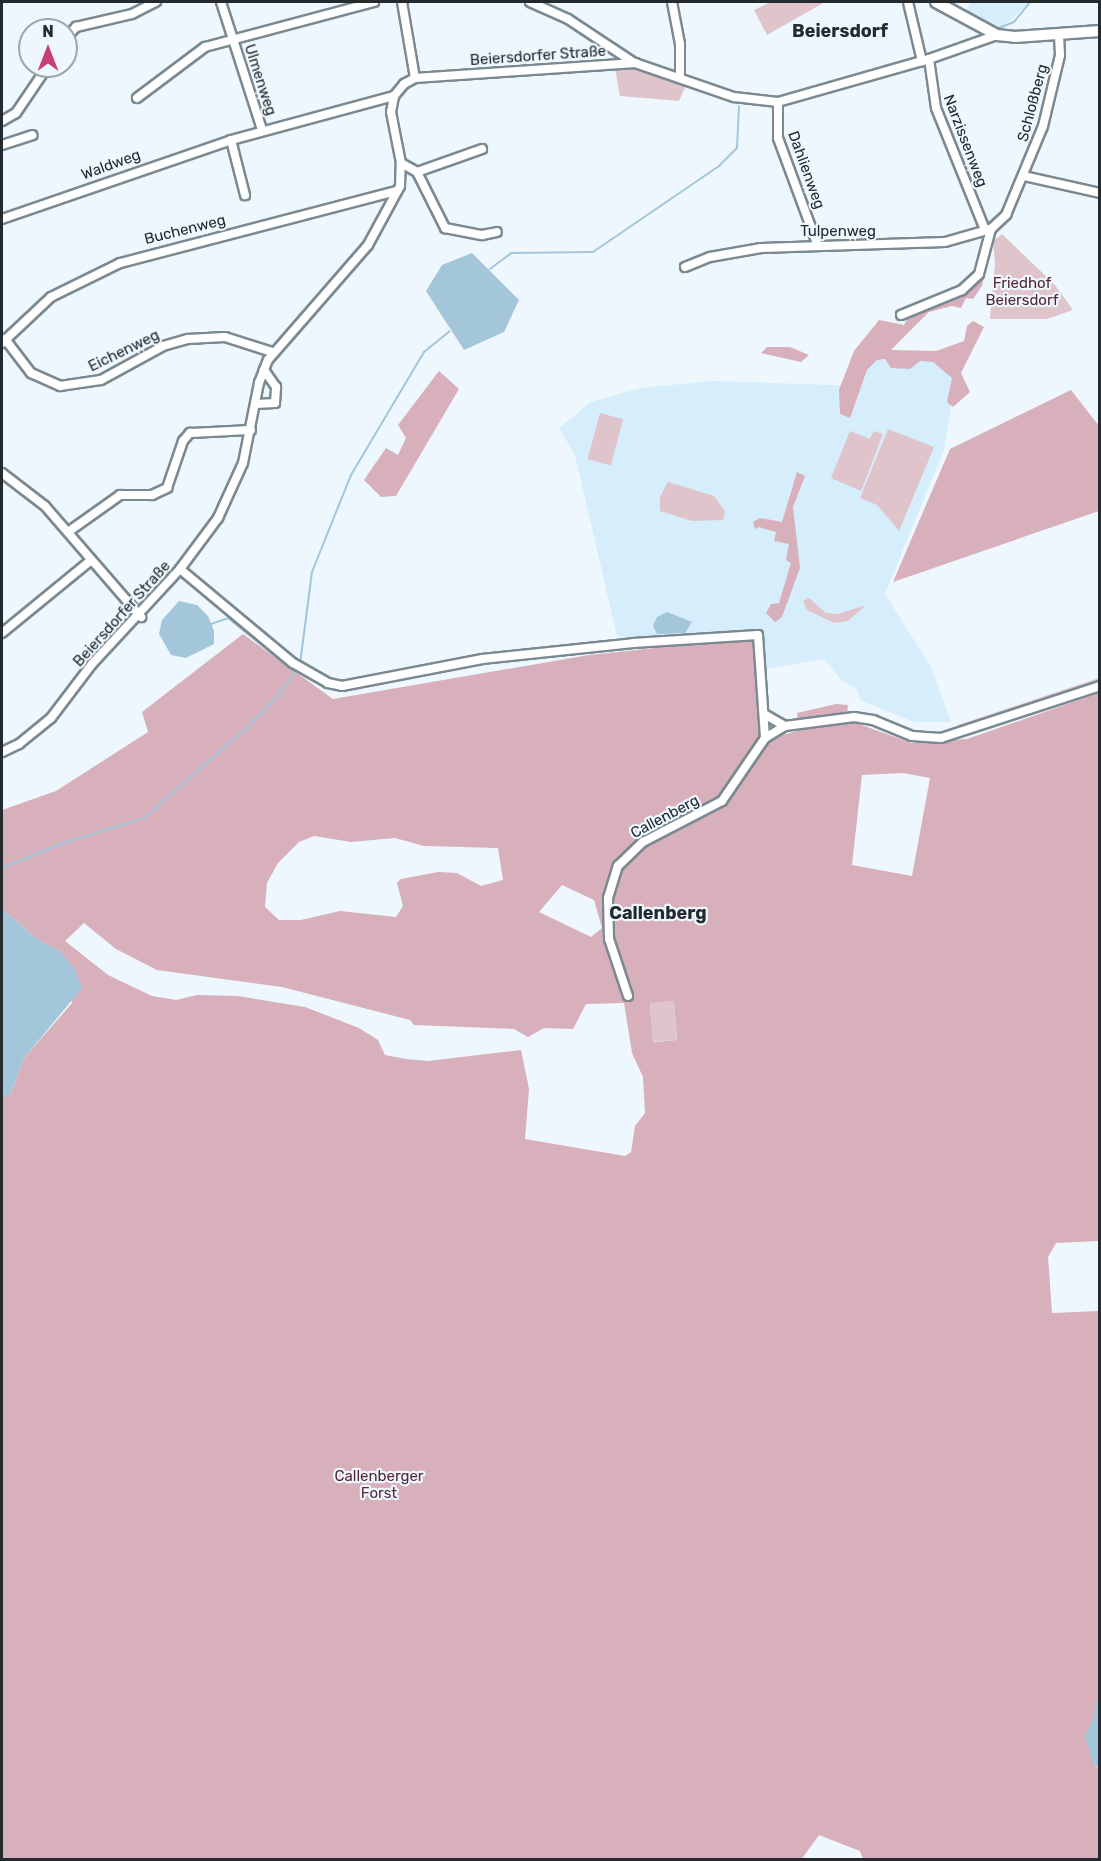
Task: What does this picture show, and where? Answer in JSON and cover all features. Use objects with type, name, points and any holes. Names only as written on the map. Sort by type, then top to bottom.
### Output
[{"type":"street","points":[[78,27],[132,14],[156,2]]},
{"type":"street","name":"Ulmenweg","points":[[221,2],[262,130]]},
{"type":"street","name":"Ulmenweg","points":[[137,98],[196,51],[232,37],[374,2]]},
{"type":"street","points":[[394,96],[415,78],[402,2]]},
{"type":"street","points":[[530,2],[568,20],[635,63]]},
{"type":"street","points":[[672,2],[680,44],[680,77]]},
{"type":"street","name":"Narzissenweg","points":[[908,2],[936,108],[988,229]]},
{"type":"street","points":[[936,2],[997,34],[1059,35],[1100,31]]},
{"type":"street","name":"Beiersdorfer Straße","points":[[415,78],[635,63],[735,97],[778,102],[925,60],[997,34]]},
{"type":"street","name":"Schloßberg","points":[[901,315],[962,290],[980,274],[988,229],[1006,215],[1024,177],[1045,116],[1060,55],[1059,35]]},
{"type":"street","points":[[2,121],[16,112],[40,78]]},
{"type":"street","name":"Beiersdorfer Straße","points":[[2,752],[19,744],[51,718],[92,664],[141,616],[180,569],[223,508],[241,470],[264,370],[272,352],[368,245],[397,191],[401,163],[391,120],[394,96]]},
{"type":"street","name":"Waldweg","points":[[2,219],[262,130],[394,96]]},
{"type":"street","name":"Dahlienweg","points":[[778,102],[778,138],[819,246]]},
{"type":"street","points":[[2,145],[32,135]]},
{"type":"street","points":[[231,140],[246,195]]},
{"type":"street","points":[[417,172],[482,149]]},
{"type":"street","points":[[401,163],[417,172],[445,228],[482,235],[497,232]]},
{"type":"street","points":[[1024,177],[1100,193]]},
{"type":"street","name":"Buchenweg","points":[[3,341],[51,297],[120,263],[397,191]]},
{"type":"street","name":"Tulpenweg","points":[[685,267],[710,257],[761,248],[945,242],[988,229]]},
{"type":"street","name":"Eichenweg","points":[[3,341],[31,373],[60,386],[101,380],[163,346],[188,339],[225,337],[272,352]]},
{"type":"street","points":[[256,404],[275,404],[276,387],[264,370]]},
{"type":"street","points":[[69,532],[120,495],[152,495],[167,488],[183,441],[190,433],[251,430]]},
{"type":"street","points":[[2,473],[45,506],[69,532],[90,561],[141,616]]},
{"type":"street","points":[[2,633],[90,561]]},
{"type":"street","points":[[180,569],[235,619],[293,663],[305,671],[342,686],[482,660],[750,634],[758,635],[765,738],[785,726],[854,717],[873,720],[912,736],[941,738],[1100,686]]},
{"type":"street","points":[[764,714],[785,726]]},
{"type":"street","name":"Callenberg","points":[[628,996],[609,939],[608,898],[614,873],[628,853],[643,843],[722,801],[765,738]]},
{"type":"shaded area","points":[[973,2],[1030,2],[1002,28],[965,11]]},
{"type":"shaded area","points":[[472,253],[519,300],[504,332],[464,350],[426,291],[442,265]]},
{"type":"shaded area","points":[[899,358],[958,362],[944,450],[885,594],[931,667],[951,722],[914,722],[860,700],[857,689],[841,680],[824,659],[766,669],[762,630],[637,640],[617,636],[575,455],[559,428],[591,402],[641,388],[710,381],[862,386],[867,370],[877,360]]},
{"type":"shaded area","points":[[179,601],[197,605],[208,616],[214,631],[214,644],[186,658],[171,655],[159,634],[162,620]]},
{"type":"shaded area","points":[[667,612],[692,622],[685,633],[657,634],[653,626],[657,617]]},
{"type":"shaded area","points":[[2,909],[41,942],[60,951],[75,970],[82,988],[25,1057],[9,1097],[2,1095]]},
{"type":"shaded area","points":[[1099,1686],[1099,1769],[1093,1763],[1085,1737],[1094,1717]]},
{"type":"green space","points":[[771,2],[825,2],[767,35],[754,10]]},
{"type":"green space","points":[[615,69],[637,69],[687,83],[679,101],[620,96]]},
{"type":"green space","name":"Friedhof Beiersdorf","points":[[1002,234],[1055,285],[1073,310],[1047,319],[990,319],[995,263],[993,241]]},
{"type":"green space","points":[[985,272],[982,286],[973,299],[966,298],[961,308],[952,306],[929,312],[891,350],[936,351],[964,341],[967,326],[973,321],[984,327],[961,373],[970,392],[953,407],[947,402],[952,378],[933,362],[920,361],[910,369],[891,368],[885,359],[877,360],[867,370],[850,418],[840,414],[839,390],[854,351],[879,320],[904,325],[909,315],[958,295]]},
{"type":"green space","points":[[767,347],[790,347],[809,355],[801,362],[761,353]]},
{"type":"green space","points":[[439,371],[459,389],[396,496],[381,497],[364,480],[386,448],[398,455],[406,438],[398,425]]},
{"type":"green space","points":[[1071,390],[1099,426],[1099,511],[893,582],[950,449]]},
{"type":"green space","points":[[600,413],[623,419],[611,466],[588,459]]},
{"type":"green space","points":[[888,429],[934,447],[899,531],[877,505],[860,498]]},
{"type":"green space","points":[[850,431],[870,439],[874,431],[883,434],[861,491],[831,478]]},
{"type":"green space","points":[[797,472],[805,476],[793,507],[800,568],[782,617],[775,622],[766,613],[771,604],[779,603],[791,563],[786,560],[789,544],[774,541],[776,532],[759,527],[755,529],[753,522],[760,518],[782,522]]},
{"type":"green space","points":[[668,482],[714,496],[725,511],[723,520],[692,521],[660,511],[660,497]]},
{"type":"green space","points":[[809,598],[826,613],[838,614],[866,605],[848,621],[834,623],[807,610],[803,601]]},
{"type":"green space","name":"Callenberger Forst","points":[[243,634],[333,699],[589,655],[749,638],[755,646],[763,730],[772,738],[821,724],[856,723],[912,743],[967,739],[1099,693],[1099,1241],[1056,1243],[1048,1257],[1052,1313],[1099,1311],[1100,1686],[1094,1719],[1095,1766],[1099,1769],[1099,1859],[863,1859],[860,1851],[819,1835],[801,1860],[2,1859],[2,1095],[9,1097],[25,1057],[72,1003],[60,951],[41,942],[2,909],[2,810],[56,791],[148,732],[142,712]],"holes":[[[903,773],[930,778],[912,876],[852,865],[862,775]],[[314,836],[351,842],[395,838],[424,846],[498,848],[503,880],[481,886],[457,873],[438,872],[401,879],[397,883],[403,906],[396,917],[340,911],[301,920],[279,920],[265,907],[267,883],[278,863],[299,842]],[[562,885],[594,900],[602,928],[591,937],[539,912]],[[84,923],[116,949],[157,970],[282,987],[410,1020],[414,1025],[514,1029],[528,1037],[544,1028],[573,1029],[586,1004],[624,1003],[632,1053],[643,1077],[645,1113],[635,1126],[631,1152],[625,1156],[525,1139],[529,1089],[521,1050],[428,1061],[406,1059],[385,1055],[378,1040],[359,1028],[305,1007],[238,996],[197,995],[176,1000],[152,996],[108,975],[65,941]],[[674,1001],[677,1040],[653,1042],[650,1003]]]},
{"type":"green space","points":[[1099,678],[1099,682],[960,730],[958,725]]},
{"type":"green space","points":[[836,704],[848,705],[847,713],[798,722],[797,713]]},
{"type":"green space","points":[[674,1001],[677,1040],[653,1042],[650,1003]]},
{"type":"waterway","points":[[999,28],[1014,22],[1030,2]]},
{"type":"waterway","points":[[490,269],[511,253],[593,252],[719,166],[737,148],[739,106]]},
{"type":"waterway","points":[[300,664],[312,572],[351,475],[424,352],[450,331]]},
{"type":"waterway","points":[[211,624],[228,618],[294,671]]},
{"type":"waterway","points":[[2,868],[63,843],[144,818],[243,731],[277,697],[297,669]]},
{"type":"district","name":"Beiersdorf","points":[[840,31]]},
{"type":"district","name":"Callenberg","points":[[658,913]]}]
